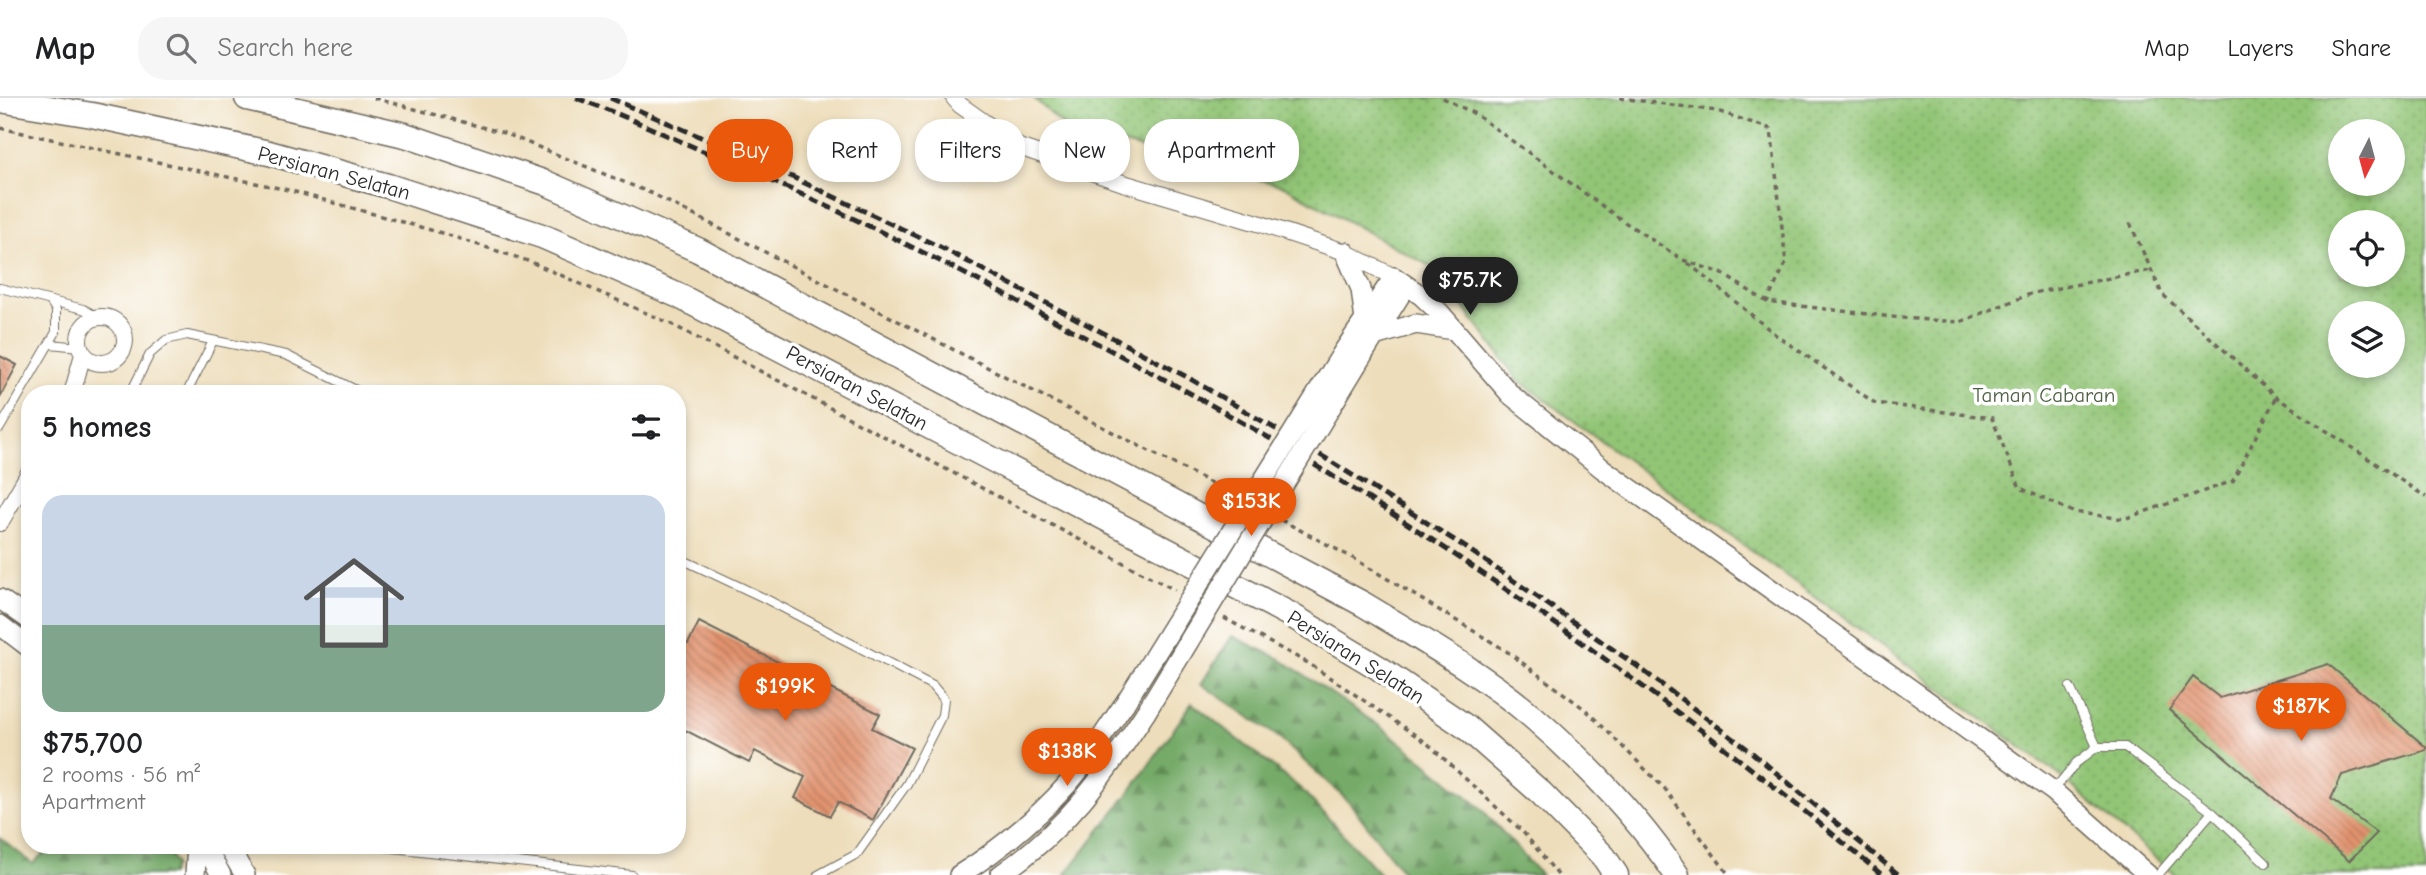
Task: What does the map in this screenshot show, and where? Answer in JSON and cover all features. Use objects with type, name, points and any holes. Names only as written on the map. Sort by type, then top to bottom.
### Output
[{"type":"main road","points":[[247,98],[405,135],[546,183],[698,250],[1363,604],[1463,665],[1532,716],[1602,783],[1676,875]]},
{"type":"main road","name":"Persiaran Selatan","points":[[0,100],[92,115],[255,150],[388,186],[542,236],[679,296],[1289,614],[1368,661],[1466,727],[1541,793],[1604,857],[1616,875]]},
{"type":"street","points":[[954,98],[1019,147],[1123,183],[1345,252],[1400,281],[1431,304],[1511,395],[1603,469],[2053,791],[2148,875]]},
{"type":"street","points":[[1345,252],[1361,289],[1369,328]]},
{"type":"street","points":[[959,875],[1020,830],[1079,770],[1400,281]]},
{"type":"street","points":[[74,385],[82,350],[81,331],[91,320],[98,317],[113,319],[119,324],[126,338],[125,346],[116,359],[94,362],[82,350]]},
{"type":"street","points":[[1369,328],[1416,324],[1454,330]]},
{"type":"street","points":[[1000,875],[1024,859],[1059,828],[1111,766],[1146,712],[1350,358]]},
{"type":"street","points":[[80,385],[101,363]]},
{"type":"street","points":[[0,523],[21,487]]},
{"type":"street","points":[[0,599],[21,614]]},
{"type":"street","points":[[0,625],[21,641]]},
{"type":"street","points":[[195,875],[196,854]]},
{"type":"street","points":[[210,854],[221,875]]},
{"type":"street","points":[[232,854],[245,875]]},
{"type":"lane","points":[[0,288],[83,309],[98,317]]},
{"type":"lane","points":[[26,385],[56,332],[56,310],[50,301]]},
{"type":"lane","points":[[134,385],[150,354],[166,340],[187,335],[286,355],[346,385]]},
{"type":"lane","points":[[191,385],[213,341]]},
{"type":"lane","points":[[50,344],[82,350]]},
{"type":"lane","points":[[0,428],[21,393]]},
{"type":"lane","points":[[686,561],[764,598],[933,686],[944,699],[942,715],[907,784],[856,854],[818,875]]},
{"type":"lane","points":[[2070,687],[2097,747]]},
{"type":"lane","points":[[2053,791],[2076,763],[2097,747],[2125,747],[2212,812],[2266,863]]},
{"type":"lane","points":[[2158,875],[2212,812]]},
{"type":"lane","points":[[446,854],[632,875]]},
{"type":"path","points":[[1443,98],[1475,114],[1623,221],[1683,260],[1776,335],[1875,403],[1992,418],[2020,488],[2073,512],[2124,519],[2233,481],[2276,397]]},
{"type":"path","points":[[1620,98],[1717,110],[1771,128],[1786,263],[1767,302]]},
{"type":"path","points":[[0,128],[288,190],[445,234],[531,262],[671,324],[1176,591]]},
{"type":"path","points":[[2130,223],[2162,294],[2276,397],[2426,497]]},
{"type":"path","points":[[1683,260],[1721,273],[1767,302],[1901,318],[1960,322],[2034,293],[2151,270]]},
{"type":"path","points":[[1224,617],[1308,663],[1427,743],[1523,832],[1558,875]]},
{"type":"green space","name":"Taman Cabaran","points":[[1034,98],[2426,98],[2426,875],[2175,875],[2059,775],[1518,380],[1437,270],[1284,186],[1269,182],[1299,182],[1299,119],[1144,119],[1144,149],[1130,146],[1130,119],[1056,119]]},
{"type":"green space","points":[[1232,636],[1279,658],[1384,729],[1480,807],[1541,875],[1405,875],[1349,802],[1277,736],[1201,684]]},
{"type":"green space","points":[[1192,703],[1301,789],[1381,875],[1065,875],[1135,785]]},
{"type":"green space","points":[[0,838],[33,864],[42,854],[170,854],[175,864],[171,875],[0,875]]},
{"type":"building","points":[[0,356],[17,365],[0,397]]},
{"type":"building","points":[[699,622],[880,714],[872,728],[912,748],[873,820],[838,802],[830,816],[795,798],[805,777],[755,751],[749,763],[686,731],[686,643],[688,644]]},
{"type":"building","points":[[2328,664],[2426,747],[2426,750],[2342,775],[2331,799],[2377,833],[2349,861],[2169,710],[2193,677],[2220,698]]},
{"type":"railway","points":[[576,98],[744,168],[903,243],[1136,364],[1323,470],[1468,564],[1610,662],[1748,766],[1882,875]]},
{"type":"railway","points":[[610,98],[771,167],[940,247],[1187,377],[1327,459],[1465,547],[1637,666],[1750,751],[1899,875]]}]
